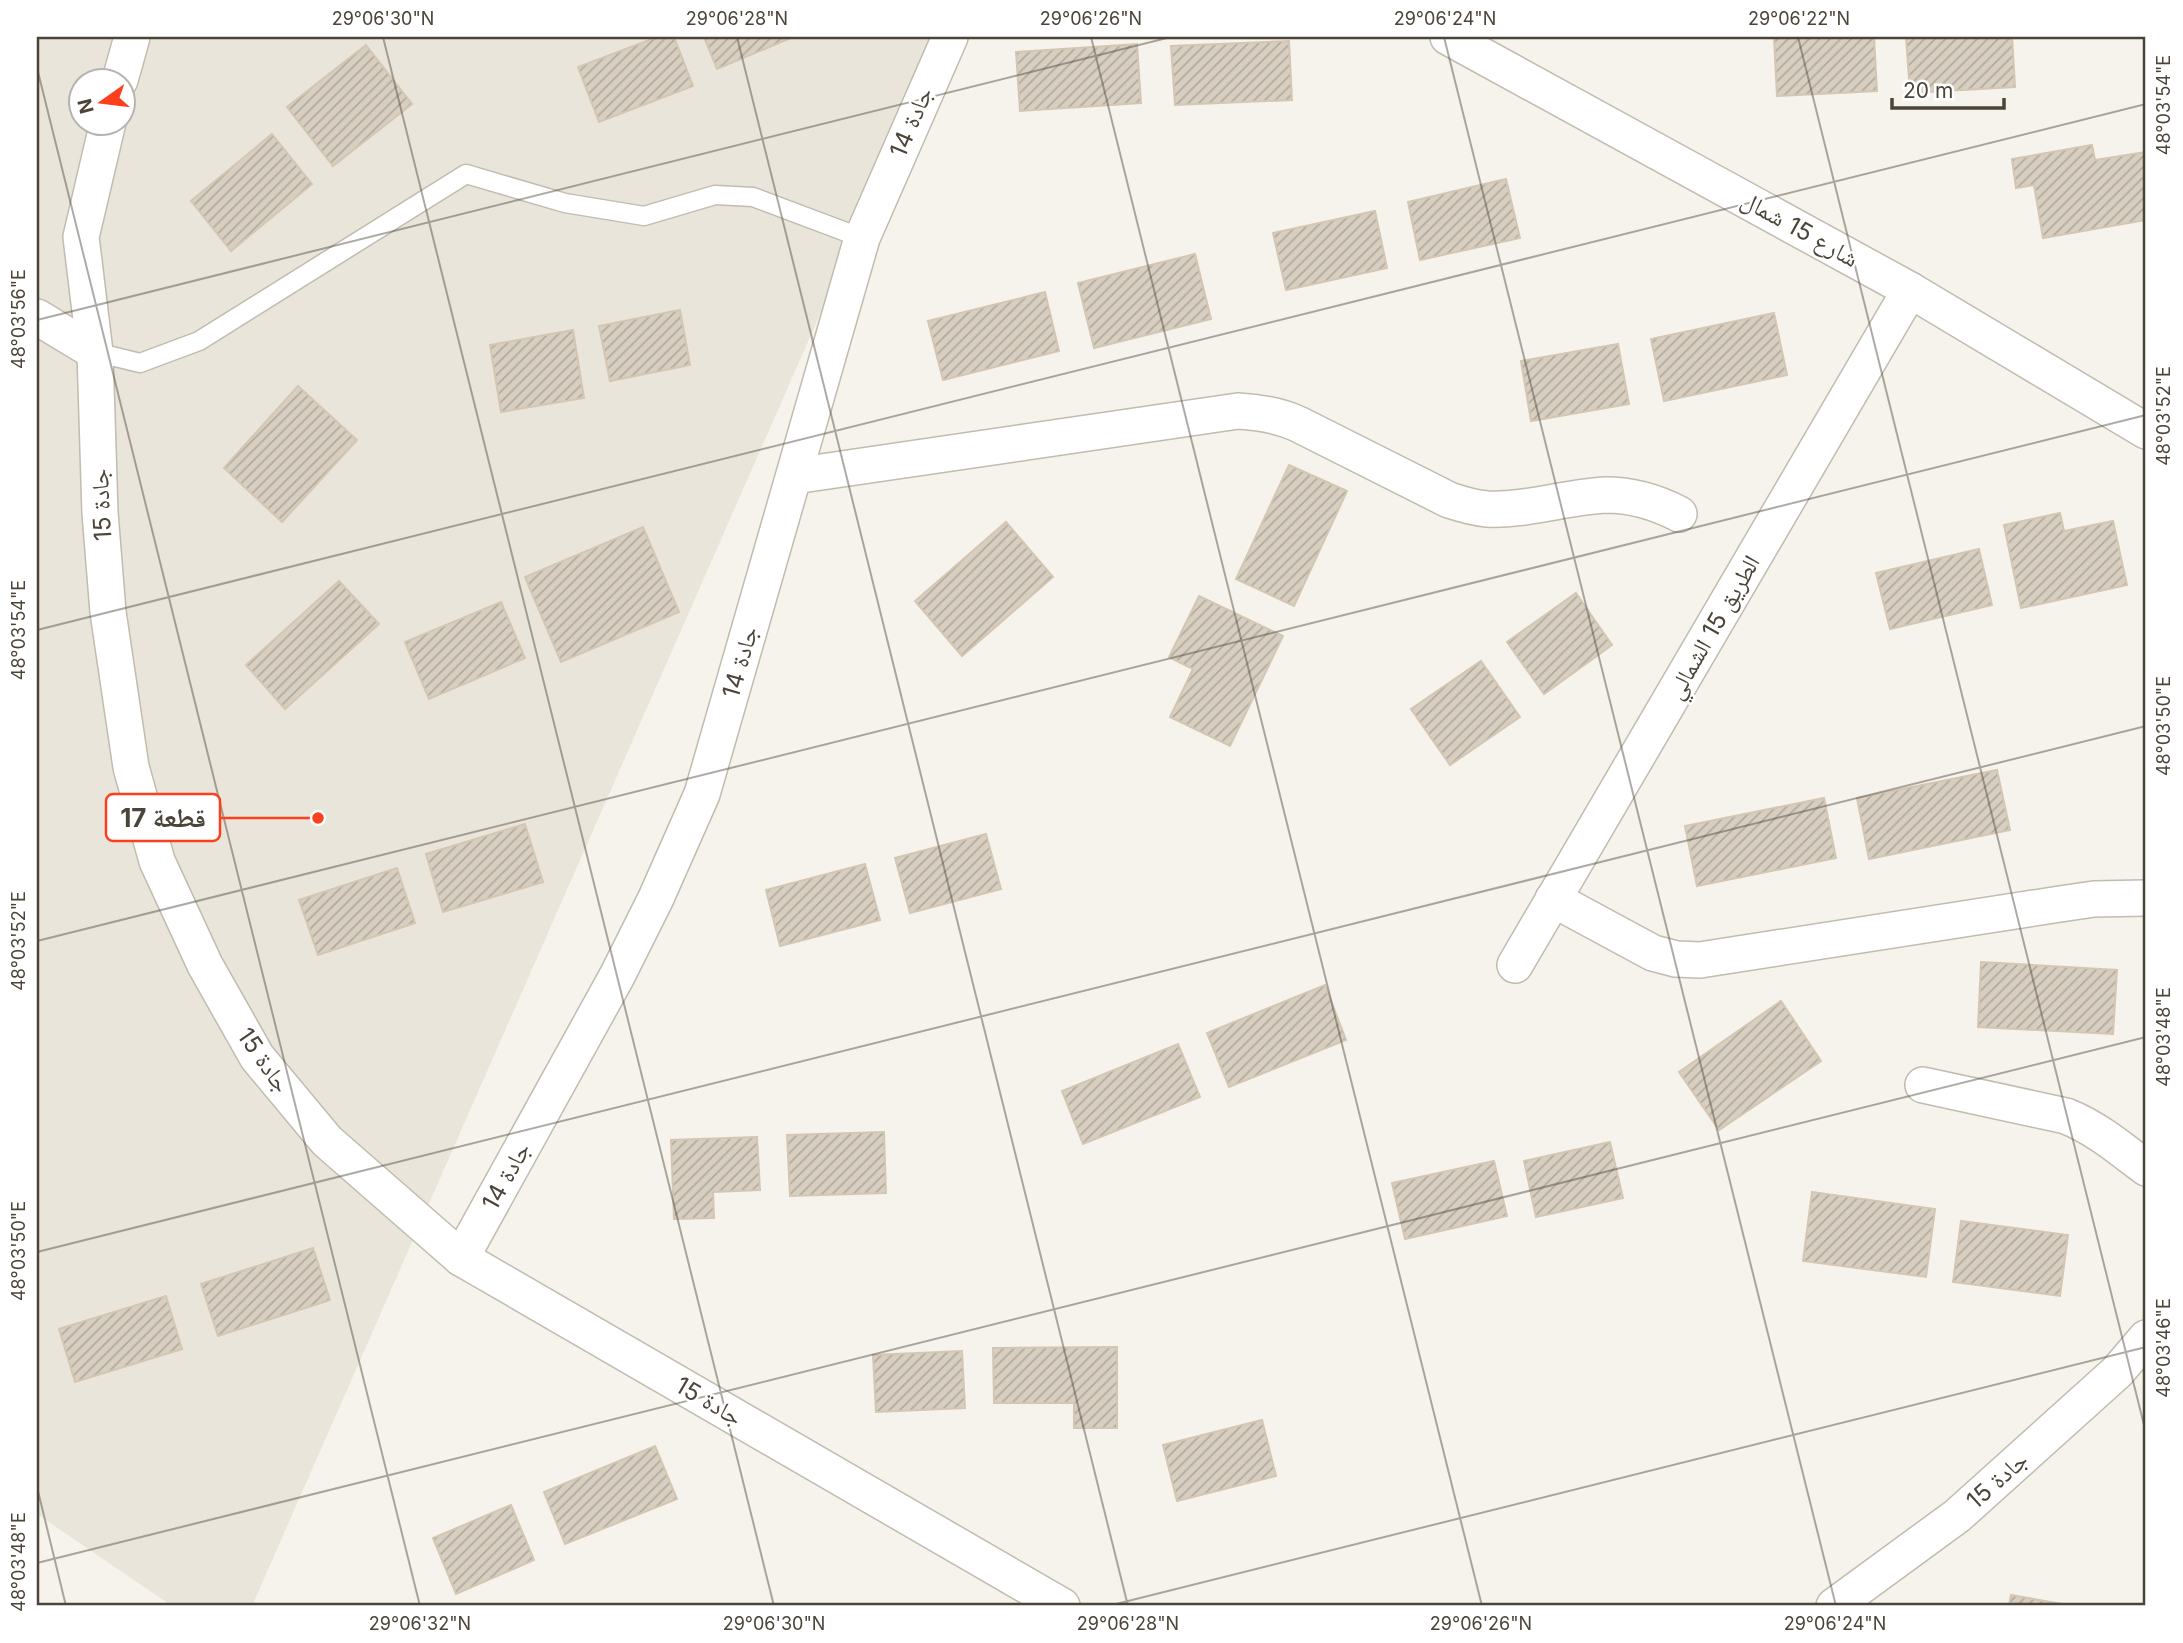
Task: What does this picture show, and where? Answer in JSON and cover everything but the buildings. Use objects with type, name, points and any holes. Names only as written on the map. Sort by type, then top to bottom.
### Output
[{"type":"street","points":[[124,66],[132,37]]},
{"type":"street","name":"جادة 14","points":[[461,1258],[617,976],[656,898],[702,794],[862,238],[950,37]]},
{"type":"street","name":"شارع 15 شمال","points":[[1448,37],[1910,290],[2146,431]]},
{"type":"street","name":"جادة 15","points":[[105,136],[81,237],[95,352],[100,513],[108,612],[131,767],[157,861],[205,965],[257,1058],[327,1141],[461,1258],[1053,1604]]},
{"type":"street","name":"الطريق 15 الشمالي","points":[[1515,965],[1910,290]]},
{"type":"street","points":[[37,317],[95,352]]},
{"type":"street","points":[[794,476],[1227,413],[1258,412],[1279,416],[1298,424],[1467,506],[1504,508],[1615,496],[1644,499],[1679,514]]},
{"type":"street","points":[[1553,899],[1653,953],[1676,959],[1700,960],[2094,899],[2146,898]]},
{"type":"street","points":[[1923,1084],[2066,1116],[2100,1133],[2146,1168]]},
{"type":"street","name":"جادة 15","points":[[1834,1606],[1958,1516],[2117,1372],[2146,1338]]},
{"type":"lane","points":[[95,352],[140,363],[199,341],[466,174],[565,203],[644,216],[715,195],[753,197],[862,238]]},
{"type":"shaded area","points":[[37,37],[942,37],[252,1606],[172,1606],[37,1514]]},
{"type":"place","name":"قطعة 17","points":[[318,818]]}]
